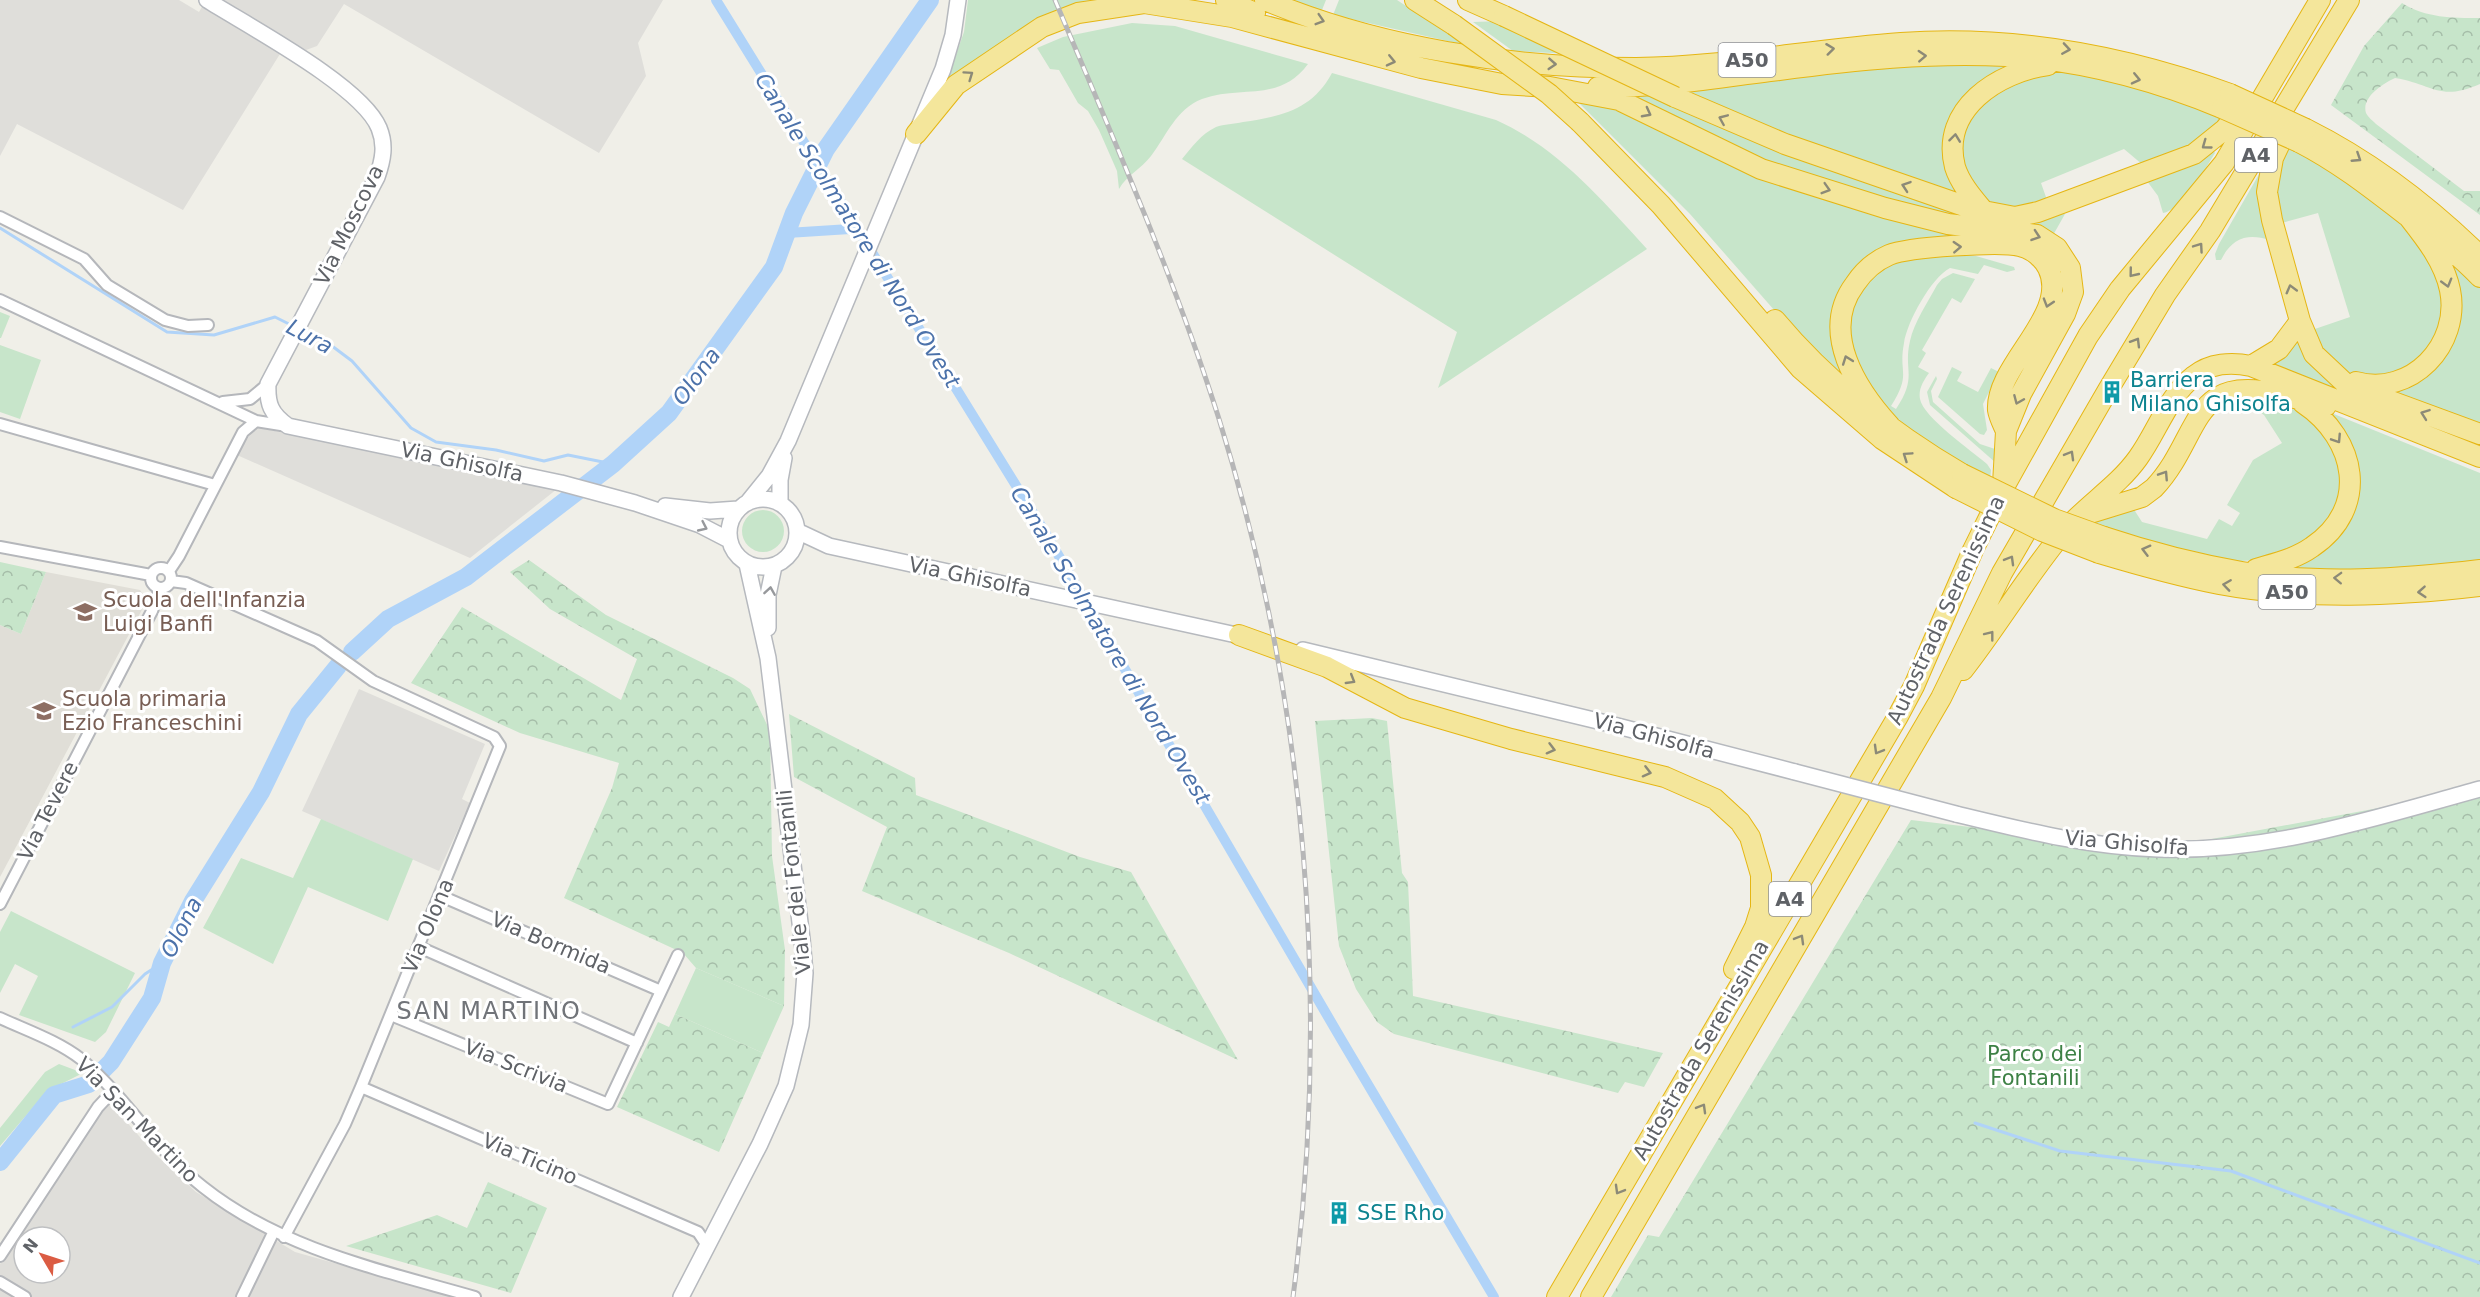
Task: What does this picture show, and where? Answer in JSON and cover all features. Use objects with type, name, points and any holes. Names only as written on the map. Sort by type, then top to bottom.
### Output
[{"type":"highway","points":[[1226,0],[1334,47]]},
{"type":"highway","name":"A50","points":[[1265,0],[1314,19],[1399,41],[1547,64],[1670,66],[1902,42],[2000,42],[2067,49],[2136,63],[2226,101],[2381,174],[2431,212],[2480,256]]},
{"type":"highway","name":"A50","points":[[1415,0],[1530,80],[1580,122],[1661,205],[1801,369],[1882,439],[1959,481],[2042,531],[2101,545],[2209,582],[2286,592],[2395,594],[2480,586]]},
{"type":"highway","points":[[1468,0],[1675,98],[1785,144],[1972,209],[2014,217],[2038,212],[2194,154],[2225,129],[2298,37]]},
{"type":"highway","name":"Autostrada Serenissima","points":[[1557,1297],[1914,686],[1973,550],[2003,489],[2088,336],[2120,289],[2224,163],[2320,0]]},
{"type":"highway","points":[[916,134],[948,94],[966,77],[1042,27],[1071,15],[1102,8],[1144,3],[1183,7],[1232,17],[1334,47],[1465,77],[1550,87],[1619,100],[1735,158],[1805,183],[1948,224],[2027,233],[2052,244],[2064,256],[2072,275],[2071,302],[2021,394],[2006,431],[2003,489]]},
{"type":"highway","points":[[2346,6],[2278,145],[2267,181],[2271,220],[2300,321],[2314,354],[2336,377],[2359,390],[2480,434]]},
{"type":"highway","name":"Autostrada Serenissima","points":[[1592,1297],[1941,698],[2002,573],[2108,390],[2165,295],[2216,221],[2346,6]]},
{"type":"highway","points":[[1550,87],[1671,86],[1777,70],[1928,56],[2008,56],[2141,80],[2226,101]]},
{"type":"highway","points":[[1982,210],[1965,188],[1955,166],[1953,144],[1959,120],[1975,97],[1998,81],[2029,69],[2062,64]]},
{"type":"highway","points":[[2302,136],[2447,245],[2480,277]]},
{"type":"highway","points":[[1661,205],[1729,267],[1805,353],[1852,397],[1959,481]]},
{"type":"highway","points":[[2336,377],[2372,384],[2403,379],[2426,365],[2444,337],[2451,312],[2448,284],[2430,245],[2407,216]]},
{"type":"highway","points":[[1890,426],[1858,386],[1843,348],[1840,322],[1852,288],[1869,268],[1890,254],[1916,250],[2003,245],[2021,246],[2037,254],[2050,272],[2051,286],[2047,310],[2001,392],[1998,412],[2006,431]]},
{"type":"highway","points":[[2251,366],[2279,349],[2300,321]]},
{"type":"highway","points":[[1941,698],[2000,623],[2038,565],[2076,518],[2119,480],[2138,458],[2181,386],[2197,373],[2225,364],[2251,366],[2480,457]]},
{"type":"highway","points":[[2076,518],[2142,497],[2154,488],[2200,415],[2220,394],[2237,388],[2251,388],[2315,402],[2480,468]]},
{"type":"highway","points":[[2244,572],[2289,559],[2313,547],[2337,523],[2348,500],[2351,473],[2341,442],[2314,411],[2296,399]]},
{"type":"highway","points":[[2101,545],[2244,572],[2384,578],[2480,570]]},
{"type":"highway","points":[[1239,635],[1327,667],[1406,708],[1531,744],[1685,784],[1714,799],[1740,822],[1750,837],[1761,875],[1761,908],[1755,927],[1706,1015],[1642,1150]]},
{"type":"street","name":"Via Moscova","points":[[207,0],[351,92],[365,105],[379,128],[384,148],[377,177],[268,384]]},
{"type":"street","points":[[743,506],[759,499],[780,503],[795,520],[798,531],[791,554],[774,566],[759,567],[747,564],[734,551],[729,540],[731,519],[769,476],[788,441],[949,51],[958,0]]},
{"type":"street","points":[[0,217],[84,260],[106,285],[165,320],[188,326],[208,325]]},
{"type":"street","name":"Via Ghisolfa","points":[[0,300],[217,400],[256,421],[561,483],[635,503],[700,525],[729,540]]},
{"type":"street","points":[[217,400],[242,401],[259,393],[268,384]]},
{"type":"street","points":[[268,384],[267,400],[270,409],[288,426]]},
{"type":"street","points":[[151,575],[153,586],[160,589],[169,586],[170,575],[243,432],[256,421]]},
{"type":"street","points":[[0,424],[216,485]]},
{"type":"street","points":[[780,503],[780,480],[788,441]]},
{"type":"street","name":"Via Ghisolfa","points":[[635,503],[710,511],[743,506]]},
{"type":"street","name":"Via Ghisolfa","points":[[798,531],[829,546],[1239,635],[1602,722],[1956,814],[2040,834],[2105,845],[2191,849],[2256,844],[2311,834],[2480,789]]},
{"type":"street","name":"Via Ghisolfa","points":[[791,554],[829,546]]},
{"type":"street","points":[[0,547],[151,575]]},
{"type":"street","name":"Viale dei Fontanili","points":[[681,1297],[708,1248],[778,1106],[797,1047],[804,998],[805,973],[802,939],[768,658],[747,564]]},
{"type":"street","name":"Viale dei Fontanili","points":[[768,658],[768,596],[774,566]]},
{"type":"street","points":[[151,575],[158,568],[170,575]]},
{"type":"street","name":"Via Olona","points":[[170,575],[179,574],[186,583],[317,641],[334,651],[359,672],[499,742],[501,749],[345,1124],[242,1297]]},
{"type":"street","name":"Via Tevere","points":[[0,904],[152,612],[160,589]]},
{"type":"street","name":"Via Bormida","points":[[441,896],[661,991]]},
{"type":"street","points":[[419,947],[637,1043],[678,955]]},
{"type":"street","name":"Via Scrivia","points":[[391,1015],[608,1104],[637,1043]]},
{"type":"street","name":"Via San Martino","points":[[0,1018],[65,1050],[90,1067],[159,1147],[201,1186],[228,1205],[279,1234],[356,1262],[475,1297]]},
{"type":"street","name":"Via Ticino","points":[[361,1087],[698,1232]]},
{"type":"street","points":[[0,1256],[109,1088]]},
{"type":"street","points":[[708,1248],[698,1232],[718,1227]]},
{"type":"street","points":[[0,1282],[25,1297]]},
{"type":"shaded area","points":[[0,0],[179,0],[199,12],[206,0],[663,0],[638,43],[646,76],[599,153],[344,4],[317,46],[306,50],[288,41],[183,210],[17,124],[0,156]]},
{"type":"shaded area","points":[[255,427],[557,489],[470,558],[237,455]]},
{"type":"shaded area","points":[[46,572],[140,590],[145,597],[144,606],[0,877],[0,625],[21,634]]},
{"type":"shaded area","points":[[359,689],[485,744],[462,799],[470,803],[439,871],[302,811]]},
{"type":"shaded area","points":[[109,1102],[154,1153],[196,1192],[295,1252],[455,1297],[0,1297],[0,1264],[12,1246],[12,1285],[72,1285],[72,1225],[26,1225]]},
{"type":"green space","points":[[968,0],[1119,0],[1098,3],[944,88],[964,32]]},
{"type":"green space","points":[[1288,0],[1326,0],[1322,10]]},
{"type":"green space","points":[[1339,0],[1397,0],[1465,45],[1333,15]]},
{"type":"green space","points":[[2402,3],[2430,14],[2480,18],[2480,84],[2455,92],[2445,92],[2395,78],[2370,96],[2365,107],[2366,113],[2376,124],[2464,191],[2480,191],[2480,215],[2331,105],[2364,46]]},
{"type":"green space","points":[[1502,21],[1570,54],[1513,51],[1473,22]]},
{"type":"green space","points":[[1132,23],[1175,26],[1308,64],[1297,76],[1272,89],[1217,95],[1193,103],[1173,123],[1151,156],[1119,189],[1117,171],[1088,111],[1078,103],[1059,70],[1050,69],[1037,48],[1063,37]]},
{"type":"green space","points":[[2025,62],[1958,110],[1959,197],[1883,173],[1676,91],[1837,68]]},
{"type":"green space","points":[[2050,71],[2092,73],[2225,115],[2191,147],[2143,165],[2124,149],[2041,183],[2047,200],[2019,209],[1987,202],[1964,176],[1961,129],[1994,89]]},
{"type":"green space","points":[[1332,73],[1496,120],[1518,132],[1539,145],[1577,176],[1647,249],[1438,388],[1457,332],[1182,159],[1201,137],[1216,127],[1271,117],[1295,109],[1315,95]]},
{"type":"green space","points":[[1654,94],[1941,203],[2065,214],[2052,237],[1984,226],[1779,169],[1634,100],[1632,95]]},
{"type":"green space","points":[[1572,96],[1614,104],[1707,151],[1751,170],[1802,187],[1949,228],[2041,242],[2058,256],[2067,282],[2063,286],[2052,258],[2042,248],[2027,241],[1977,240],[1933,243],[1885,251],[1867,262],[1854,275],[1839,308],[1837,327],[1839,346],[1843,364],[1851,382],[1847,385],[1803,343],[1690,214]]},
{"type":"green space","points":[[2285,141],[2371,192],[2425,247],[2445,299],[2435,344],[2397,375],[2353,376],[2342,372],[2334,367],[2309,331],[2350,317],[2318,213],[2278,224],[2274,207]]},
{"type":"green space","points":[[2213,150],[2215,153],[2185,197],[2163,213],[2158,196],[2147,181]]},
{"type":"green space","points":[[2262,169],[2270,240],[2254,237],[2241,239],[2230,247],[2221,260],[2216,260],[2215,254],[2219,244]]},
{"type":"green space","points":[[2437,249],[2480,285],[2480,429],[2377,389],[2447,343]]},
{"type":"green space","points":[[1958,254],[1976,256],[2014,267],[2015,270],[2007,272],[1984,265],[1978,274],[1950,268],[1935,281],[1921,301],[1906,334],[1903,380],[1891,406],[1896,409],[1903,398],[1909,374],[1908,351],[1912,334],[1937,285],[1953,273],[1975,279],[1961,303],[1952,298],[1922,350],[1926,353],[1918,367],[1929,373],[1922,385],[1920,399],[1923,406],[1939,424],[1987,464],[1991,470],[1990,481],[1894,422],[1874,400],[1846,332],[1860,284],[1895,259]]},
{"type":"green space","points":[[0,312],[10,316],[1,338],[0,338]]},
{"type":"green space","points":[[2299,339],[2315,364],[2480,439],[2480,452],[2266,366]]},
{"type":"green space","points":[[0,345],[41,360],[20,419],[0,412]]},
{"type":"green space","points":[[1952,367],[1962,372],[1957,381],[1978,392],[1991,368],[1999,372],[1983,404],[1987,430],[1984,435],[1938,397]]},
{"type":"green space","points":[[1936,376],[1937,379],[1931,391],[1933,402],[1980,444],[1995,449],[1996,463],[1930,405],[1927,392]]},
{"type":"green space","points":[[2287,406],[2310,416],[2340,454],[2339,508],[2308,545],[2258,560],[2225,562],[2087,525],[2093,520],[2133,508],[2142,522],[2207,539],[2219,519],[2232,526],[2240,513],[2227,505],[2253,460],[2282,443],[2264,415],[2255,409]]},
{"type":"green space","points":[[2324,410],[2480,473],[2480,566],[2410,573],[2275,571],[2350,511]]},
{"type":"green space","points":[[763,510],[778,516],[784,531],[778,546],[763,552],[748,546],[742,531],[748,516]]},
{"type":"green space","points":[[529,560],[606,615],[733,678],[750,689],[770,731],[772,856],[785,950],[784,1006],[696,968],[683,953],[564,898],[612,788],[619,763],[520,733],[411,683],[462,607],[621,700],[637,659],[550,609],[510,572]]},
{"type":"green space","points":[[0,562],[46,572],[21,634],[0,625]]},
{"type":"green space","points":[[789,714],[915,778],[916,795],[1080,857],[1131,872],[1238,1060],[1009,953],[862,891],[887,827],[794,777]]},
{"type":"green space","points":[[1372,718],[1387,721],[1402,873],[1408,882],[1413,996],[1663,1053],[1644,1087],[1625,1082],[1618,1093],[1394,1034],[1377,1022],[1356,989],[1339,946],[1315,721]]},
{"type":"green space","name":"Parco dei Fontanili","points":[[2480,789],[2480,1297],[1611,1297],[1648,1235],[1659,1237],[1911,820],[2158,849]]},
{"type":"green space","points":[[321,819],[413,859],[388,921],[308,887],[273,964],[203,928],[241,858],[293,878]]},
{"type":"green space","points":[[11,911],[135,973],[106,1032],[95,1042],[19,1015],[38,976],[15,964],[0,993],[0,932]]},
{"type":"green space","points":[[696,968],[784,1006],[763,1053],[675,1014]]},
{"type":"green space","points":[[675,1014],[763,1053],[719,1152],[617,1107],[658,1022],[669,1027]]},
{"type":"green space","points":[[59,1064],[83,1073],[47,1091],[0,1146],[0,1128],[45,1072]]},
{"type":"green space","points":[[488,1182],[547,1208],[511,1293],[346,1246],[437,1215],[467,1228]]},
{"type":"waterway","name":"Canale Scolmatore di Nord Ovest","points":[[716,0],[1046,534],[1494,1297]]},
{"type":"waterway","name":"Olona","points":[[352,652],[388,619],[466,577],[613,464],[669,413],[774,267],[794,213],[826,149],[930,0]]},
{"type":"waterway","name":"Lura","points":[[0,228],[167,332],[214,335],[275,317],[293,326]]},
{"type":"waterway","points":[[787,233],[850,229],[861,234]]},
{"type":"waterway","name":"Lura","points":[[302,330],[332,346],[352,361],[411,428],[436,442],[496,450],[544,461],[568,455],[613,464]]},
{"type":"waterway","name":"Olona","points":[[0,1162],[54,1095],[89,1084],[111,1062],[152,998],[162,963],[193,901],[261,792],[299,714],[338,666]]},
{"type":"waterway","points":[[73,1027],[112,1007],[145,974],[162,963]]},
{"type":"waterway","points":[[1975,1123],[2060,1151],[2231,1171],[2480,1263]]},
{"type":"railway","points":[[1055,0],[1183,313],[1219,419],[1249,526],[1273,634],[1291,744],[1303,854],[1309,965],[1310,1076],[1304,1187],[1293,1297]]},
{"type":"place","name":"Barriera Milano Ghisolfa","points":[[2112,392]]},
{"type":"place","name":"Scuola dell'Infanzia Luigi Banfi","points":[[85,612]]},
{"type":"place","name":"Scuola primaria Ezio Franceschini","points":[[44,711]]},
{"type":"place","name":"SSE Rho","points":[[1339,1213]]},
{"type":"district","name":"SAN MARTINO","points":[[489,1011]]}]
